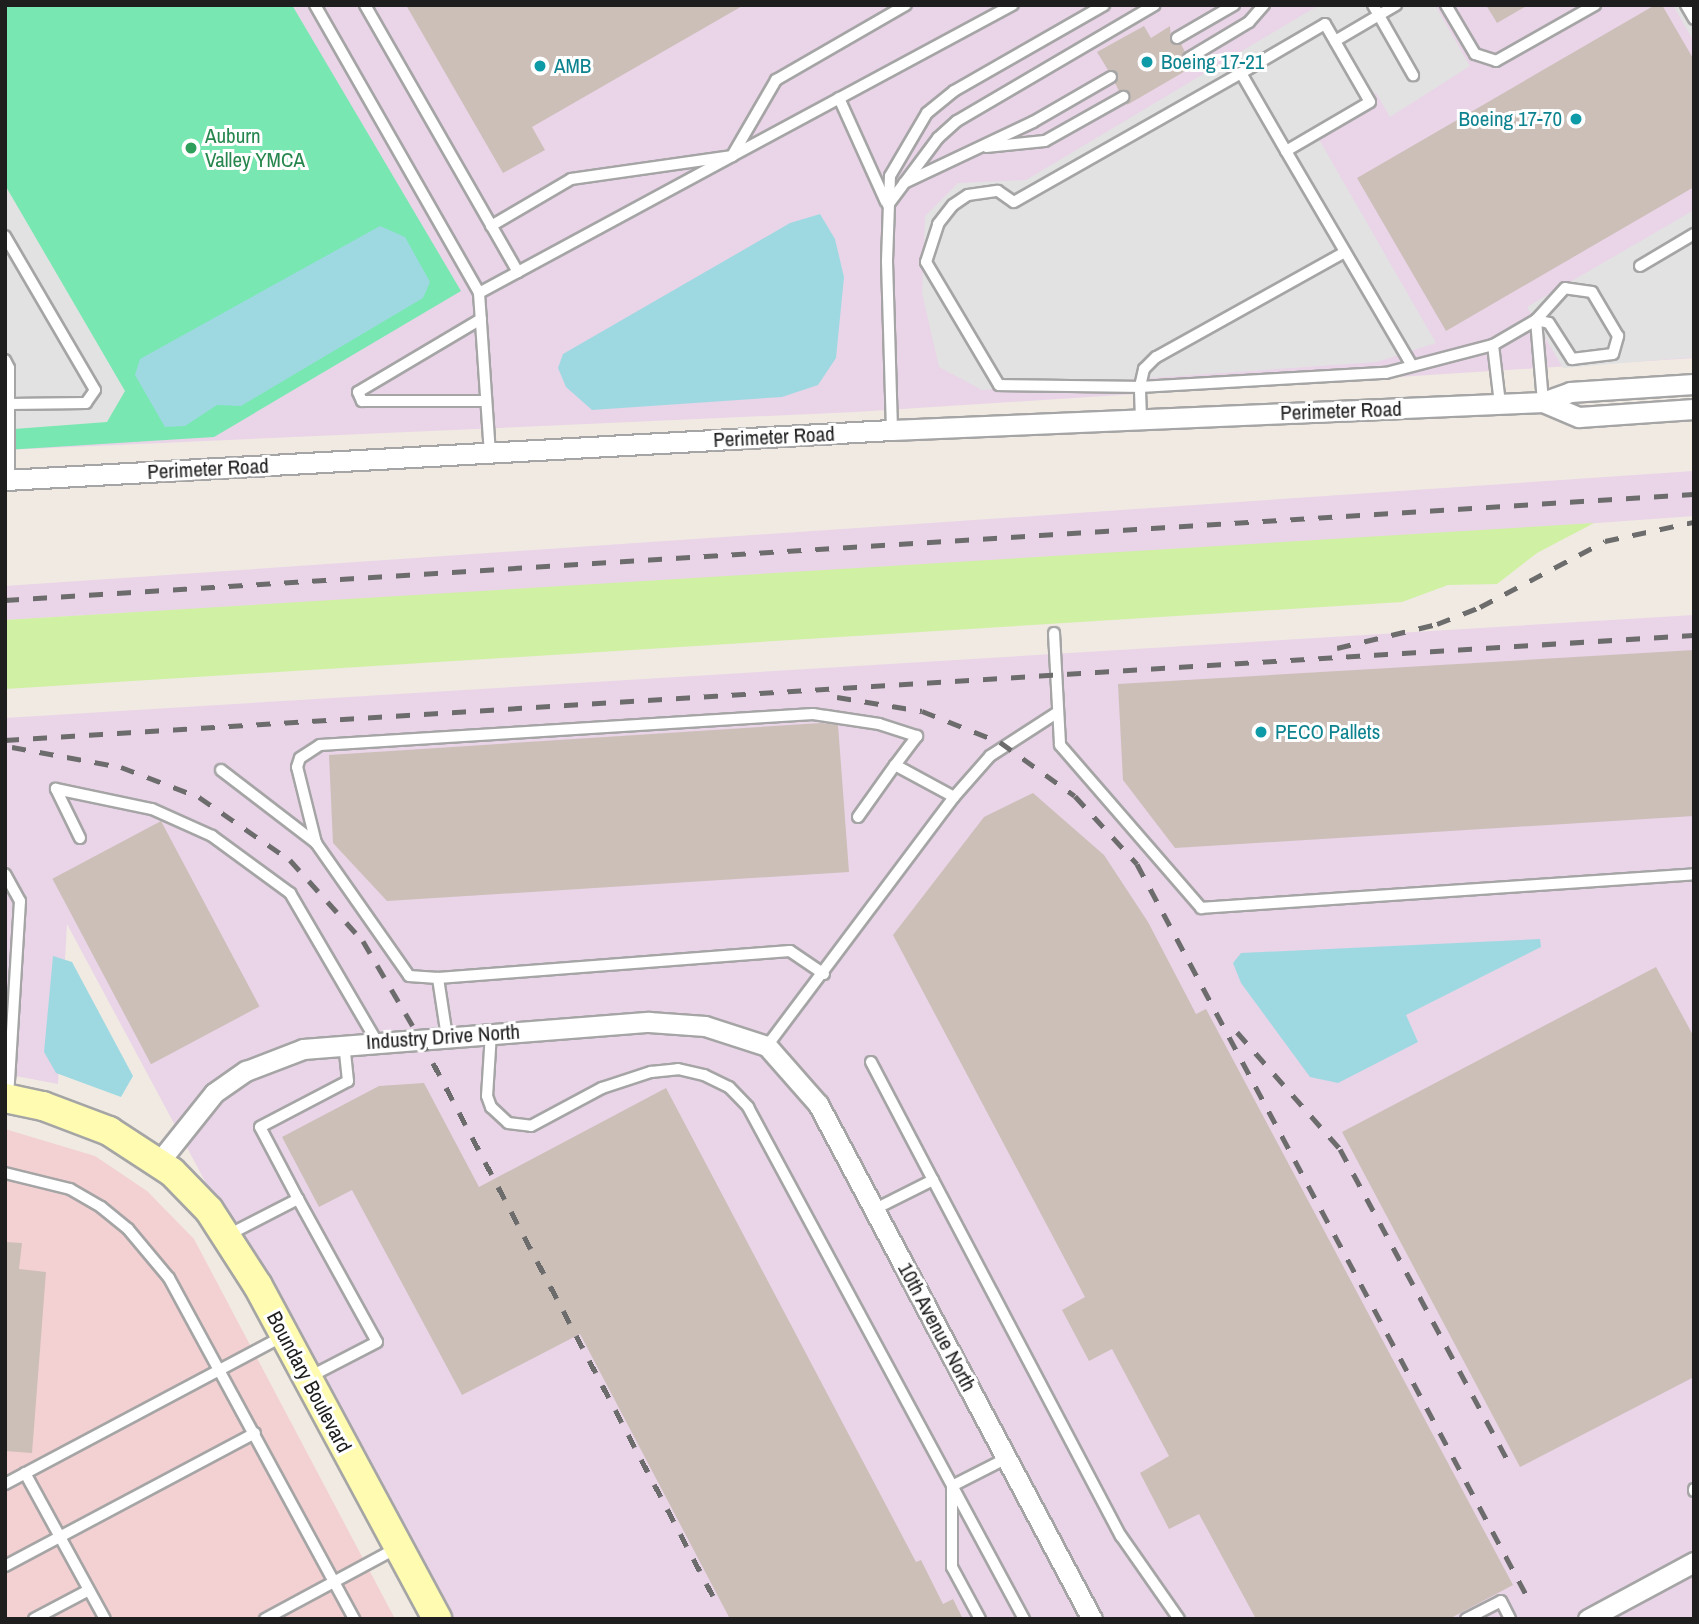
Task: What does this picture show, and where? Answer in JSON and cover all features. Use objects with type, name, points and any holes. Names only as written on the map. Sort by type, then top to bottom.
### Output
[{"type":"street","name":"Perimeter Road","points":[[7,480],[892,430],[1543,402],[1570,392],[1694,384]]},
{"type":"street","name":"Perimeter Road","points":[[1543,402],[1579,417],[1694,409]]},
{"type":"street","name":"Industry Drive North","points":[[159,1162],[201,1106],[228,1082],[286,1054],[377,1041],[671,1022],[705,1026],[767,1046]]},
{"type":"street","name":"10th Avenue North","points":[[767,1046],[808,1089],[875,1209],[1092,1619]]},
{"type":"street","name":"Boundary Boulevard","points":[[6,1098],[78,1118],[159,1162],[188,1186],[228,1236],[437,1619]]},
{"type":"street","points":[[1588,1619],[1694,1562]]},
{"type":"lane","points":[[314,5],[479,293],[490,453]]},
{"type":"lane","points":[[365,5],[518,272]]},
{"type":"lane","points":[[732,156],[776,80],[906,5]]},
{"type":"lane","points":[[479,293],[1013,5]]},
{"type":"lane","points":[[892,430],[888,206],[890,176],[927,113],[954,91],[1104,5]]},
{"type":"lane","points":[[888,206],[938,138],[957,121],[1155,5]]},
{"type":"lane","points":[[1177,38],[1234,5]]},
{"type":"lane","points":[[1189,58],[1249,22],[1264,5]]},
{"type":"lane","points":[[1373,5],[1413,75]]},
{"type":"lane","points":[[1335,41],[1396,5]]},
{"type":"lane","points":[[1446,5],[1475,54],[1496,61],[1595,5]]},
{"type":"lane","points":[[1686,5],[1694,19]]},
{"type":"lane","points":[[1286,151],[1370,102],[1325,24],[1014,202],[998,191],[968,195],[953,205],[938,224],[926,262],[999,385],[1140,387],[1386,373],[1493,345],[1536,320],[1565,288],[1592,292],[1618,337],[1613,354],[1572,359],[1549,323],[1536,320]]},
{"type":"lane","points":[[1241,73],[1412,366]]},
{"type":"lane","points":[[904,183],[979,148],[1111,77]]},
{"type":"lane","points":[[979,148],[1045,141],[1123,97]]},
{"type":"lane","points":[[839,98],[888,206]]},
{"type":"lane","points":[[491,226],[571,179],[732,156]]},
{"type":"lane","points":[[1640,266],[1694,234]]},
{"type":"lane","points":[[5,236],[95,390],[86,403],[9,404]]},
{"type":"lane","points":[[1140,419],[1140,387],[1144,369],[1156,357],[1345,252]]},
{"type":"lane","points":[[481,319],[358,392],[362,401],[486,401]]},
{"type":"lane","points":[[1536,320],[1543,402]]},
{"type":"lane","points":[[1493,345],[1500,404]]},
{"type":"lane","points":[[5,360],[9,368],[7,480]]},
{"type":"lane","points":[[1054,633],[1060,745],[1201,908],[1694,874]]},
{"type":"lane","points":[[767,1046],[824,974],[954,797],[990,756],[1058,712]]},
{"type":"lane","points":[[316,843],[297,767],[300,758],[320,745],[813,714],[878,724],[917,736],[858,817]]},
{"type":"lane","points":[[895,765],[954,797]]},
{"type":"lane","points":[[221,770],[316,843],[408,976],[438,978],[790,951],[824,974]]},
{"type":"lane","points":[[80,838],[56,789],[152,809],[212,836],[290,893],[377,1041]]},
{"type":"lane","points":[[5,874],[20,901],[6,1098]]},
{"type":"lane","points":[[438,978],[447,1037]]},
{"type":"lane","points":[[491,1033],[487,1096],[498,1117],[519,1127],[542,1121],[602,1088],[651,1072],[678,1069],[704,1075],[729,1087],[748,1107],[1024,1619]]},
{"type":"lane","points":[[307,1378],[377,1342],[260,1127],[348,1081],[344,1044]]},
{"type":"lane","points":[[872,1062],[1121,1536],[1179,1619]]},
{"type":"lane","points":[[5,1173],[70,1189],[128,1230],[169,1278],[222,1369],[354,1619]]},
{"type":"lane","points":[[875,1209],[933,1180]]},
{"type":"lane","points":[[228,1236],[298,1199]]},
{"type":"lane","points":[[5,1484],[284,1336]]},
{"type":"lane","points":[[5,1566],[255,1433]]},
{"type":"lane","points":[[952,1486],[1007,1458]]},
{"type":"lane","points":[[25,1474],[87,1591],[105,1619]]},
{"type":"lane","points":[[952,1486],[952,1567],[980,1619]]},
{"type":"lane","points":[[265,1619],[398,1548]]},
{"type":"lane","points":[[34,1619],[87,1591]]},
{"type":"lane","points":[[1466,1619],[1501,1601],[1510,1619]]},
{"type":"shaded area","points":[[5,5],[1694,5],[1694,358],[855,412],[5,450]]},
{"type":"shaded area","points":[[1319,5],[1435,5],[1470,66],[1390,117],[1376,93],[1313,129],[1436,343],[1377,362],[982,390],[939,367],[922,293],[925,216],[958,183],[1026,180]]},
{"type":"shaded area","points":[[1673,5],[1694,5],[1694,42]]},
{"type":"shaded area","points":[[5,185],[125,391],[107,422],[14,429],[5,414]]},
{"type":"shaded area","points":[[1694,210],[1694,357],[1563,368],[1527,307]]},
{"type":"shaded area","points":[[1694,471],[1694,516],[1291,545],[5,620],[5,586]]},
{"type":"shaded area","points":[[1694,615],[1694,1619],[440,1619],[67,924],[58,1084],[5,1074],[5,718]]},
{"type":"shaded area","points":[[5,1129],[95,1156],[147,1191],[194,1239],[395,1619],[5,1619]]},
{"type":"green space","name":"Auburn Valley YMCA","points":[[5,5],[292,5],[461,291],[214,437],[5,450]]},
{"type":"green space","points":[[1594,523],[1537,553],[1497,584],[1448,585],[1402,602],[5,689],[5,620]]},
{"type":"water","points":[[820,214],[835,239],[844,277],[836,358],[818,385],[782,397],[592,410],[566,387],[558,368],[563,354],[790,223]]},
{"type":"water","points":[[380,226],[405,237],[430,282],[423,298],[241,406],[217,405],[185,426],[165,427],[135,375],[140,359]]},
{"type":"water","points":[[1540,939],[1541,947],[1406,1015],[1418,1042],[1338,1083],[1310,1077],[1241,983],[1233,963],[1241,953]]},
{"type":"water","points":[[53,956],[72,962],[133,1076],[121,1097],[56,1073],[44,1052]]},
{"type":"building","name":"AMB","points":[[406,5],[744,5],[532,127],[545,150],[503,173]]},
{"type":"building","points":[[1486,5],[1528,5],[1497,23]]},
{"type":"building","name":"Boeing 17-70","points":[[1655,5],[1662,5],[1694,60],[1694,187],[1446,331],[1357,178]]},
{"type":"building","name":"Boeing 17-21","points":[[1144,26],[1151,38],[1170,26],[1171,42],[1181,44],[1185,52],[1182,61],[1194,66],[1127,105],[1130,94],[1119,91],[1115,83],[1118,74],[1108,70],[1097,52]]},
{"type":"building","points":[[1694,650],[1694,816],[1175,848],[1123,780],[1118,684]]},
{"type":"building","points":[[821,723],[838,725],[849,872],[387,901],[333,843],[329,755]]},
{"type":"building","points":[[1033,793],[1104,855],[1148,922],[1196,1014],[1206,1009],[1513,1585],[1449,1619],[1256,1619],[1199,1514],[1169,1529],[1140,1473],[1169,1456],[1112,1349],[1089,1361],[1062,1310],[1085,1297],[893,935],[984,817]]},
{"type":"building","points":[[161,821],[260,1006],[151,1064],[52,879]]},
{"type":"building","points":[[1656,967],[1694,1037],[1694,1377],[1520,1467],[1342,1132]]},
{"type":"building","points":[[424,1083],[479,1187],[666,1088],[916,1562],[921,1560],[943,1604],[953,1599],[963,1619],[730,1619],[580,1334],[462,1395],[352,1190],[319,1207],[282,1137],[379,1086]]},
{"type":"building","points":[[5,1242],[22,1243],[19,1269],[46,1272],[32,1453],[5,1451]]},
{"type":"railway","points":[[5,600],[1694,494]]},
{"type":"railway","points":[[1337,648],[1437,624],[1480,607],[1605,541],[1694,522]]},
{"type":"railway","points":[[5,740],[1694,635]]},
{"type":"railway","points":[[837,697],[922,711],[1000,742],[1075,796],[1137,864],[1530,1602]]},
{"type":"railway","points":[[12,747],[121,767],[199,797],[290,860],[363,941],[420,1038],[714,1598]]},
{"type":"railway","points":[[1237,1032],[1340,1149],[1507,1459]]},
{"type":"place","name":"Boeing 17-21","points":[[1147,62]]},
{"type":"place","name":"AMB","points":[[540,66]]},
{"type":"place","name":"Boeing 17-70","points":[[1576,119]]},
{"type":"place","name":"Auburn Valley YMCA","points":[[191,148]]},
{"type":"place","name":"PECO Pallets","points":[[1261,732]]}]
